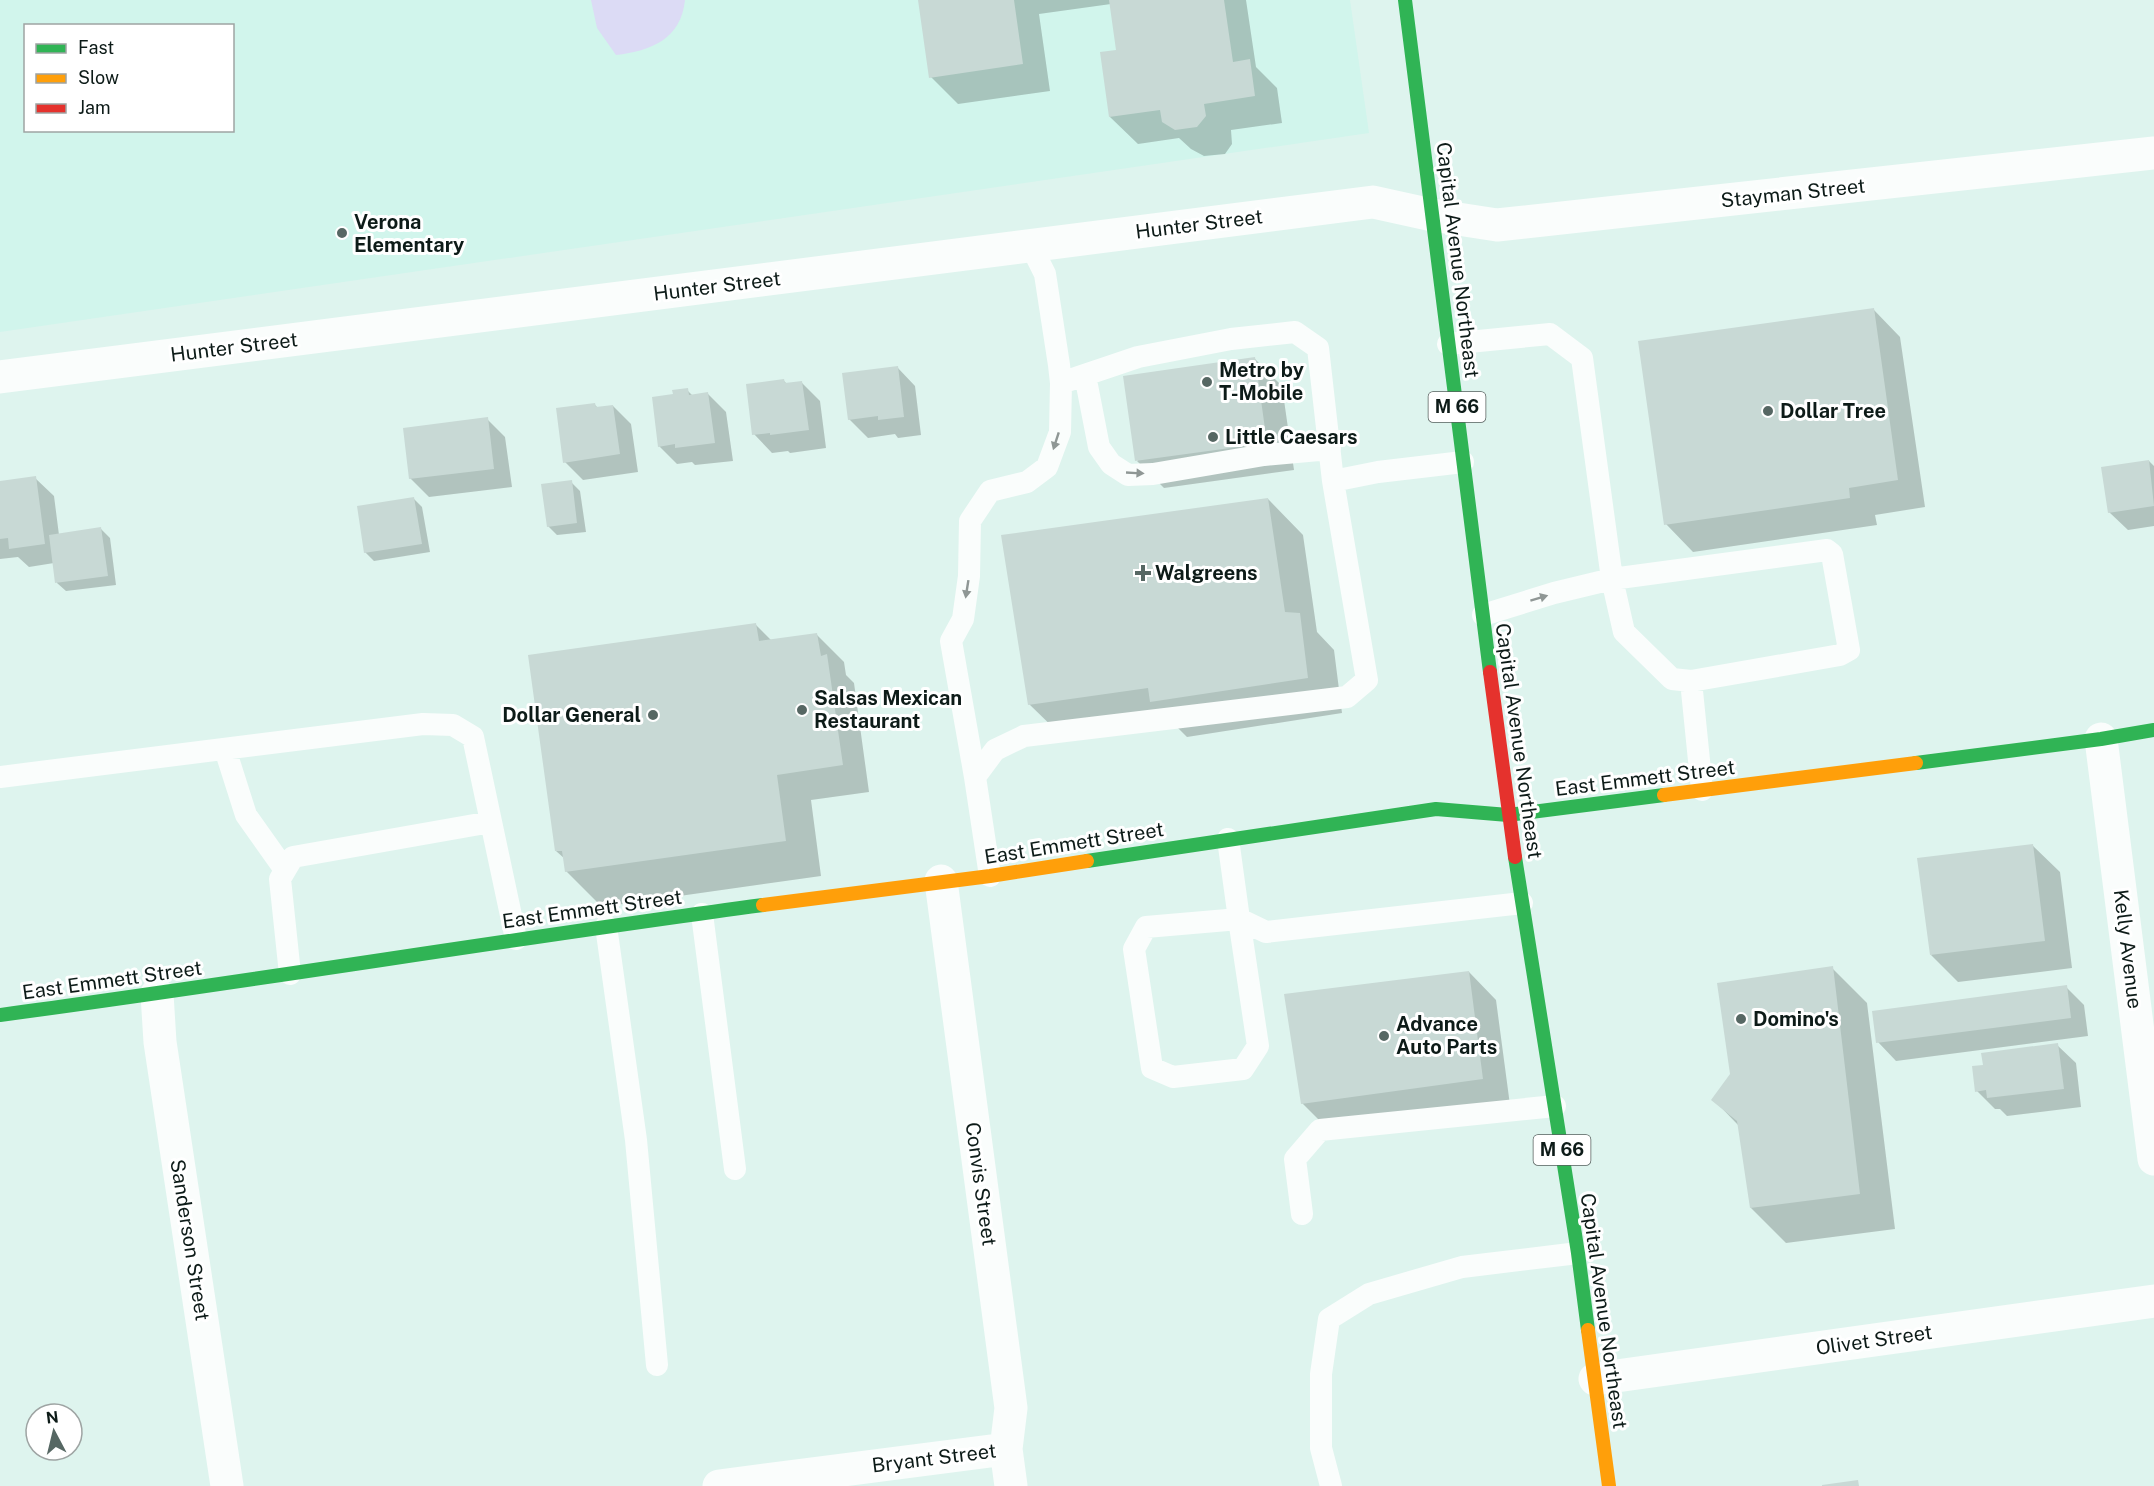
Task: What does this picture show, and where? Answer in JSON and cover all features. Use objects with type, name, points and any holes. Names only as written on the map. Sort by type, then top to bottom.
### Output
[{"type":"street","name":"Capital Avenue Northeast","points":[[1405,0],[1508,815],[1578,1253],[1609,1486]]},
{"type":"street","name":"Stayman Street","points":[[1432,215],[1497,225],[2154,153]]},
{"type":"street","name":"Hunter Street","points":[[0,377],[1373,202],[1432,215]]},
{"type":"street","name":"East Emmett Street","points":[[0,1015],[157,994],[606,926],[990,876],[1437,809],[1508,815],[2102,739],[2154,730]]},
{"type":"street","name":"Kelly Avenue","points":[[2102,739],[2154,1158]]},
{"type":"street","name":"Convis Street","points":[[941,881],[1011,1408],[1006,1449],[1011,1486]]},
{"type":"street","name":"Sanderson Street","points":[[157,994],[160,1042],[227,1486]]},
{"type":"street","name":"Olivet Street","points":[[1595,1379],[2154,1301]]},
{"type":"street","name":"Bryant Street","points":[[719,1486],[1006,1449]]},
{"type":"lane","points":[[990,876],[951,641],[963,619],[969,576],[970,521],[990,491],[1028,482],[1047,467],[1060,432],[1061,383],[1044,274],[1031,246]]},
{"type":"lane","points":[[975,777],[995,750],[1024,736],[1347,697],[1367,680],[1333,481],[1318,348],[1295,332],[1231,339],[1138,357],[1061,383]]},
{"type":"lane","points":[[1449,344],[1550,334],[1582,358],[1612,579],[1624,632],[1672,679],[1691,681],[1840,655],[1849,650],[1832,554],[1827,550],[1612,579],[1554,593],[1483,615]]},
{"type":"lane","points":[[1085,375],[1099,447],[1111,464],[1128,475],[1153,474],[1264,455],[1330,449]]},
{"type":"lane","points":[[1333,481],[1378,472],[1463,462]]},
{"type":"lane","points":[[1691,681],[1702,790]]},
{"type":"lane","points":[[0,777],[423,724],[453,725],[473,737],[516,939]]},
{"type":"lane","points":[[225,749],[246,815],[285,870]]},
{"type":"lane","points":[[290,974],[280,879],[293,857],[491,822]]},
{"type":"lane","points":[[1228,839],[1239,919],[1258,1046],[1243,1069],[1173,1077],[1152,1068],[1134,949],[1146,927],[1239,919],[1266,932],[1522,903]]},
{"type":"lane","points":[[702,914],[735,1169]]},
{"type":"lane","points":[[606,926],[636,1140],[657,1365]]},
{"type":"lane","points":[[1302,1214],[1295,1159],[1320,1130],[1555,1106]]},
{"type":"lane","points":[[1332,1486],[1321,1449],[1321,1374],[1329,1319],[1369,1294],[1462,1268],[1578,1253]]},
{"type":"shaded area","name":"Verona Elementary","points":[[0,0],[1350,0],[1369,133],[0,332]]},
{"type":"shaded area","points":[[591,0],[685,0],[677,24],[662,41],[641,50],[616,55],[597,28]]},
{"type":"building","points":[[918,0],[1014,0],[1023,64],[929,78]]},
{"type":"building","points":[[1109,0],[1224,0],[1233,62],[1250,59],[1255,96],[1204,104],[1206,116],[1197,127],[1175,130],[1162,122],[1160,110],[1109,117],[1100,52],[1116,50]]},
{"type":"building","name":"Dollar Tree","points":[[1874,308],[1898,480],[1849,488],[1850,498],[1664,525],[1638,341]]},
{"type":"building","points":[[1255,357],[1267,443],[1135,461],[1123,376]]},
{"type":"building","points":[[898,366],[904,417],[878,420],[878,416],[848,420],[842,373]]},
{"type":"building","points":[[784,379],[785,383],[802,381],[809,430],[752,435],[746,384]]},
{"type":"building","points":[[688,388],[689,395],[708,392],[715,443],[675,448],[675,444],[658,447],[652,397],[673,394],[672,390]]},
{"type":"building","points":[[595,403],[596,407],[613,405],[620,454],[563,463],[556,408]]},
{"type":"building","points":[[488,417],[494,469],[409,479],[403,428]]},
{"type":"building","points":[[2149,460],[2154,506],[2108,513],[2101,467]]},
{"type":"building","points":[[36,476],[45,544],[9,549],[8,538],[0,539],[0,481]]},
{"type":"building","points":[[572,480],[577,523],[547,527],[541,484]]},
{"type":"building","points":[[414,497],[422,544],[364,553],[357,506]]},
{"type":"building","name":"Walgreens","points":[[1268,498],[1285,612],[1300,613],[1308,678],[1150,702],[1148,688],[1028,705],[1001,535]]},
{"type":"building","points":[[101,527],[108,576],[55,583],[49,535]]},
{"type":"building","name":"Dollar General","points":[[756,623],[759,641],[817,633],[821,656],[827,654],[843,765],[777,775],[786,841],[565,872],[562,851],[555,851],[528,655]]},
{"type":"building","points":[[2033,844],[2045,941],[1930,955],[1917,858]]},
{"type":"building","points":[[1833,966],[1860,1194],[1750,1208],[1737,1121],[1711,1100],[1730,1074],[1717,983]]},
{"type":"building","name":"Advance Auto Parts","points":[[1469,971],[1483,1079],[1301,1104],[1284,994]]},
{"type":"building","points":[[2067,985],[2071,1018],[1876,1043],[1872,1011]]},
{"type":"building","points":[[2058,1043],[2064,1089],[1987,1098],[1986,1090],[1975,1092],[1972,1066],[1983,1065],[1981,1053]]},
{"type":"building","points":[[1858,1480],[1859,1486],[1822,1486],[1822,1485]]},
{"type":"traffic: fast","points":[[1405,0],[1490,672]]},
{"type":"traffic: fast","points":[[1916,763],[2154,730]]},
{"type":"traffic: fast","points":[[1087,861],[1436,809],[1508,815],[1664,795]]},
{"type":"traffic: fast","points":[[1515,857],[1578,1253],[1588,1330]]},
{"type":"traffic: fast","points":[[0,1015],[763,905]]},
{"type":"traffic: slow","points":[[1664,795],[1916,763]]},
{"type":"traffic: slow","points":[[763,905],[990,876],[1087,861]]},
{"type":"traffic: slow","points":[[1588,1330],[1609,1486]]},
{"type":"traffic: jam","points":[[1490,672],[1515,857]]},
{"type":"place","name":"Verona Elementary","points":[[342,233]]},
{"type":"place","name":"Metro by T-Mobile","points":[[1207,382]]},
{"type":"place","name":"Dollar Tree","points":[[1768,411]]},
{"type":"place","name":"Little Caesars","points":[[1213,437]]},
{"type":"place","name":"Walgreens","points":[[1143,573]]},
{"type":"place","name":"Salsas Mexican Restaurant","points":[[802,710]]},
{"type":"place","name":"Dollar General","points":[[653,715]]},
{"type":"place","name":"Domino's","points":[[1741,1019]]},
{"type":"place","name":"Advance Auto Parts","points":[[1384,1036]]}]
